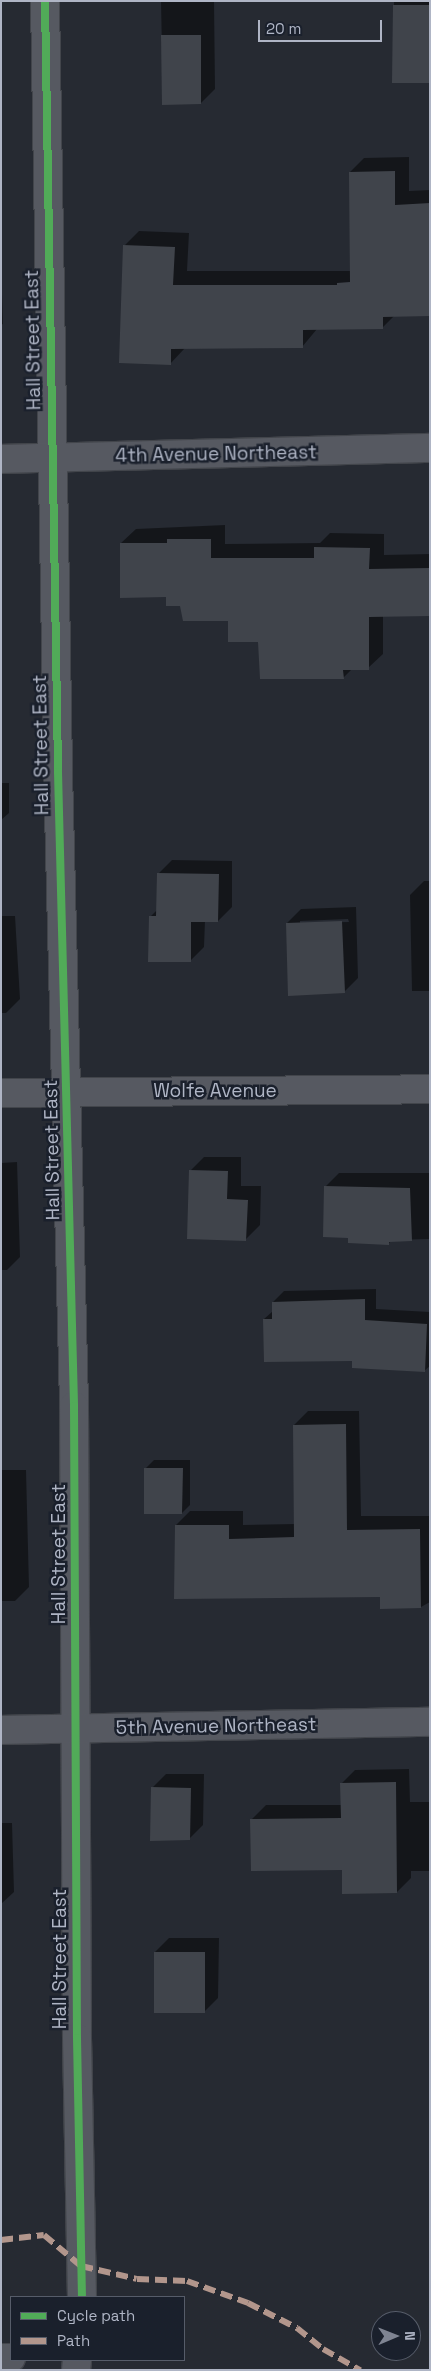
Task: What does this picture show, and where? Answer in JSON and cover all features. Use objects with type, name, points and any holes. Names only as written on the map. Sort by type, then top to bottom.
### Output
[{"type":"street","name":"Hall Street East","points":[[45,1],[52,458],[74,1406],[82,2296]]},
{"type":"street","name":"4th Avenue Northeast","points":[[1,459],[430,448]]},
{"type":"street","name":"Wolfe Avenue","points":[[1,1093],[430,1089]]},
{"type":"street","name":"5th Avenue Northeast","points":[[1,1730],[430,1722]]},
{"type":"building","points":[[393,5],[430,5],[430,83],[392,83]]},
{"type":"building","points":[[161,35],[201,35],[201,104],[162,105]]},
{"type":"building","points":[[395,171],[395,205],[430,203],[430,316],[383,317],[383,329],[303,330],[303,348],[171,349],[171,365],[119,363],[123,245],[175,247],[173,285],[337,285],[337,283],[350,282],[349,172]]},
{"type":"building","points":[[167,539],[211,539],[211,558],[314,558],[314,547],[370,548],[369,569],[430,568],[430,616],[369,617],[369,670],[343,670],[344,679],[260,679],[258,642],[228,642],[228,621],[183,621],[180,606],[166,606],[166,597],[120,598],[120,543],[167,543]]},
{"type":"building","points":[[157,873],[219,874],[218,922],[191,922],[191,962],[148,962],[149,916],[156,916]]},
{"type":"building","points":[[342,921],[345,993],[288,996],[286,923]]},
{"type":"building","points":[[189,1170],[228,1171],[227,1199],[248,1200],[246,1241],[187,1239]]},
{"type":"building","points":[[324,1186],[410,1188],[412,1241],[389,1242],[389,1245],[348,1243],[348,1238],[323,1237]]},
{"type":"building","points":[[365,1299],[365,1320],[427,1324],[425,1372],[352,1368],[352,1361],[264,1362],[263,1319],[272,1319],[272,1302]]},
{"type":"building","points":[[346,1424],[347,1530],[420,1529],[421,1608],[380,1609],[380,1597],[174,1599],[175,1525],[229,1525],[229,1539],[294,1537],[293,1425]]},
{"type":"building","points":[[144,1468],[183,1468],[182,1514],[144,1514]]},
{"type":"building","points":[[396,1782],[397,1893],[342,1894],[342,1870],[251,1871],[250,1819],[341,1818],[340,1783]]},
{"type":"building","points":[[151,1787],[191,1788],[190,1840],[150,1841]]},
{"type":"building","points":[[154,1952],[205,1952],[205,2013],[154,2013]]},
{"type":"marked path","points":[[1,2240],[44,2235],[81,2266],[137,2279],[187,2281],[248,2303],[297,2328],[323,2349],[360,2370]]},
{"type":"cycle path","points":[[45,1],[58,772],[74,1406],[77,2038],[82,2296]]}]
